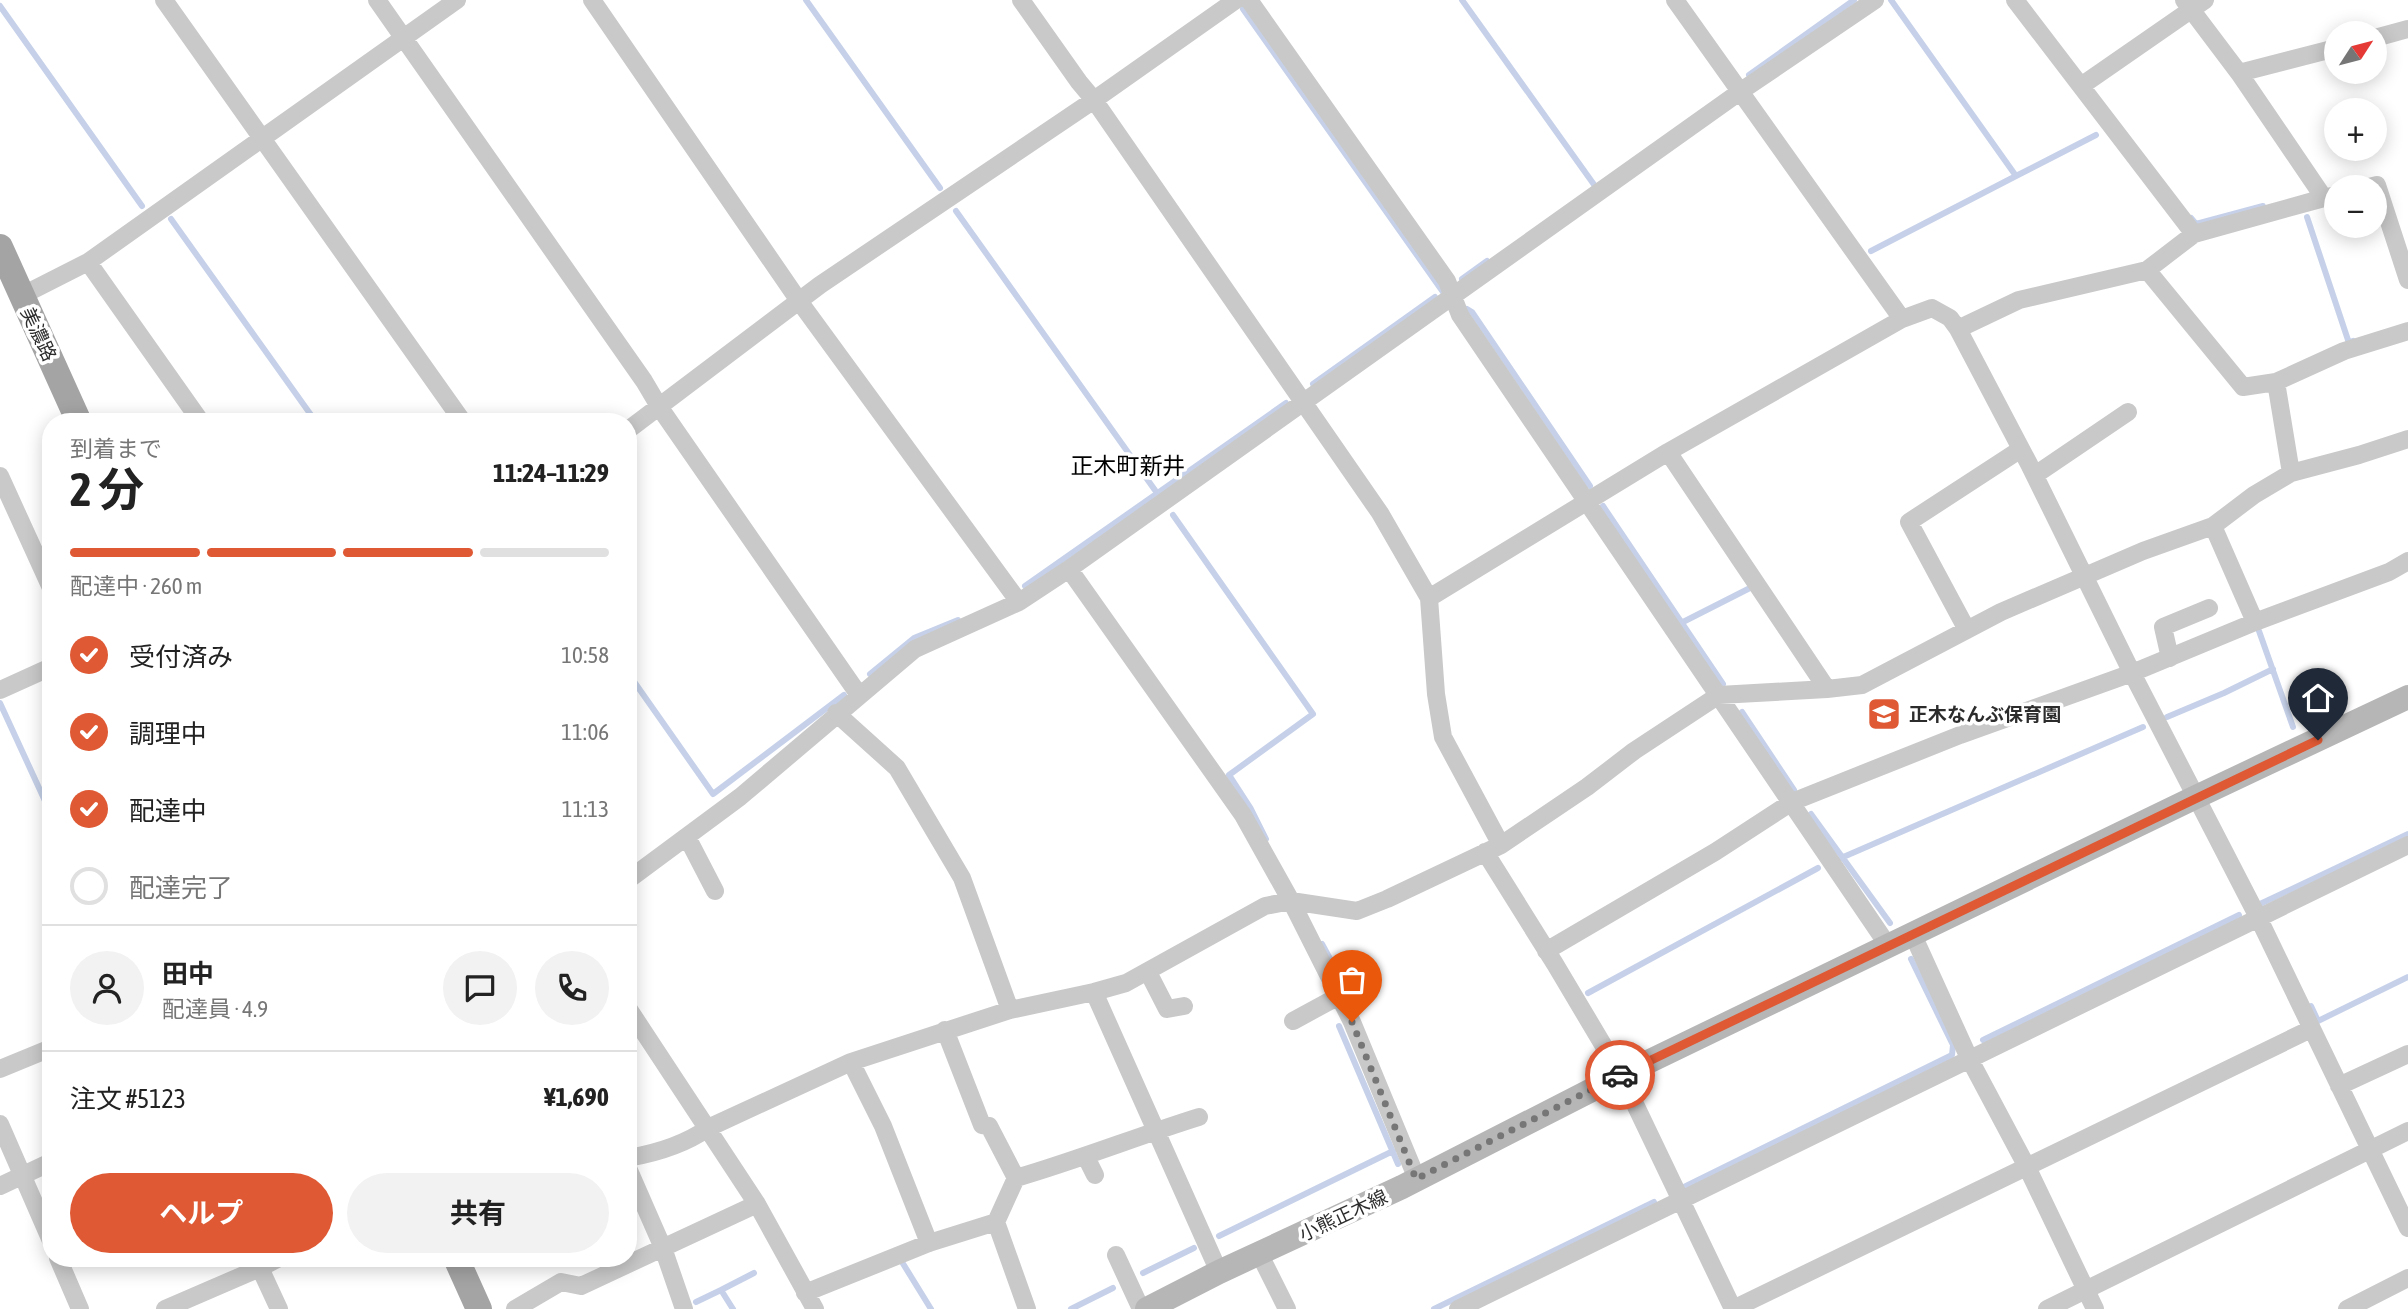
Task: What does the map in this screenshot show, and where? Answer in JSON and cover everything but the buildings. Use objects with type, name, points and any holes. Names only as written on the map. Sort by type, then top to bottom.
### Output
[{"type":"main road","name":"美濃路","points":[[2,256],[75,413]]},
{"type":"main road","name":"小熊正木線","points":[[1147,1309],[1416,1179],[1621,1075],[2408,697]]},
{"type":"main road","points":[[460,1267],[479,1309]]},
{"type":"street","points":[[164,0],[457,413]]},
{"type":"street","points":[[377,0],[636,369],[660,408],[859,695]]},
{"type":"street","points":[[21,296],[88,262],[457,0]]},
{"type":"street","points":[[592,0],[799,301],[1019,602]]},
{"type":"street","points":[[1021,0],[1304,400],[1380,513],[1429,598],[1436,694],[1443,737],[1493,848],[1546,951],[1621,1075],[1733,1309],[2311,1029]]},
{"type":"street","points":[[637,424],[799,301],[1236,0]]},
{"type":"street","points":[[1249,0],[1447,281],[1460,315],[1889,947]]},
{"type":"street","points":[[1675,0],[1902,319]]},
{"type":"street","points":[[637,873],[740,797],[836,713],[915,649],[1019,602],[1069,569],[1304,400],[1875,0]]},
{"type":"street","points":[[2015,0],[2194,234]]},
{"type":"street","points":[[2081,86],[2193,3],[2239,74],[2324,189]]},
{"type":"street","points":[[2387,35],[2408,29]]},
{"type":"street","points":[[2239,74],[2324,51]]},
{"type":"street","points":[[1958,329],[2019,300],[2147,270],[2194,234],[2324,199]]},
{"type":"street","points":[[2387,205],[2401,232],[2408,280]]},
{"type":"street","points":[[88,262],[195,413]]},
{"type":"street","points":[[2147,270],[2244,387],[2277,382],[2344,351],[2408,331]]},
{"type":"street","points":[[1429,598],[1668,452],[1902,319],[1932,309],[1950,318],[2035,475],[2132,673],[2259,919],[2408,1228]]},
{"type":"street","points":[[2277,382],[2291,473]]},
{"type":"street","points":[[2035,475],[2128,412]]},
{"type":"street","points":[[637,1156],[652,1154],[692,1139],[708,1128],[851,1062],[1010,1010],[1094,992],[1126,982],[1265,906],[1291,901],[1357,911],[1493,848],[1587,787],[1634,751],[1719,695],[1862,685],[2001,612],[2143,551],[2213,527],[2254,495],[2291,473],[2408,439]]},
{"type":"street","points":[[1967,630],[1909,523],[2021,449]]},
{"type":"street","points":[[1668,452],[1827,689]]},
{"type":"street","points":[[0,476],[42,569]]},
{"type":"street","points":[[2213,527],[2255,622]]},
{"type":"street","points":[[1546,951],[1715,852],[1792,802],[1960,735],[2132,673],[2255,622],[2389,572],[2408,561]]},
{"type":"street","points":[[1069,569],[1243,815],[1291,901],[1352,1022],[1416,1179]]},
{"type":"street","points":[[2170,658],[2163,627],[2209,608]]},
{"type":"street","points":[[0,690],[42,671]]},
{"type":"street","points":[[836,713],[897,768],[962,877],[1010,1010]]},
{"type":"street","points":[[687,836],[715,891]]},
{"type":"street","points":[[1458,1309],[2408,845]]},
{"type":"street","points":[[1913,935],[1969,1058],[2095,1309]]},
{"type":"street","points":[[1148,972],[1167,1009],[1184,1006]]},
{"type":"street","points":[[1094,992],[1219,1272]]},
{"type":"street","points":[[1293,1021],[1339,996]]},
{"type":"street","points":[[637,1022],[757,1204],[815,1309]]},
{"type":"street","points":[[945,1030],[982,1125],[989,1126],[1016,1178]]},
{"type":"street","points":[[0,1069],[42,1052]]},
{"type":"street","points":[[2339,1086],[2408,1054]]},
{"type":"street","points":[[851,1062],[883,1126],[929,1243]]},
{"type":"street","points":[[1027,1309],[996,1222],[1016,1178],[1086,1157],[1199,1117]]},
{"type":"street","points":[[0,1124],[42,1222]]},
{"type":"street","points":[[2048,1309],[2408,1132]]},
{"type":"street","points":[[1086,1157],[1095,1175]]},
{"type":"street","points":[[0,1185],[42,1166]]},
{"type":"street","points":[[637,1189],[663,1248],[684,1309]]},
{"type":"street","points":[[637,1260],[757,1204]]},
{"type":"street","points":[[805,1293],[929,1243],[996,1222]]},
{"type":"street","points":[[1259,1253],[1287,1309]]},
{"type":"street","points":[[1116,1255],[1141,1309]]},
{"type":"street","points":[[62,1267],[80,1309]]},
{"type":"street","points":[[515,1309],[561,1282],[581,1286],[622,1267]]},
{"type":"street","points":[[164,1309],[260,1268],[279,1309]]},
{"type":"street","points":[[2347,1309],[2408,1278]]},
{"type":"waterway","points":[[806,0],[940,188]]},
{"type":"waterway","points":[[1462,0],[1595,186]]},
{"type":"waterway","points":[[1749,75],[1854,0]]},
{"type":"waterway","points":[[1891,0],[2016,176],[2096,135]]},
{"type":"waterway","points":[[0,6],[142,206]]},
{"type":"waterway","points":[[1243,9],[1443,292]]},
{"type":"waterway","points":[[1871,251],[2016,176]]},
{"type":"waterway","points":[[2191,218],[2196,224],[2263,206]]},
{"type":"waterway","points":[[956,211],[1157,493]]},
{"type":"waterway","points":[[2307,217],[2349,343],[2353,341]]},
{"type":"waterway","points":[[171,219],[310,413]]},
{"type":"waterway","points":[[1462,279],[1487,261]]},
{"type":"waterway","points":[[1313,384],[1435,297]]},
{"type":"waterway","points":[[1467,309],[1472,312],[1590,486]]},
{"type":"waterway","points":[[1025,586],[1286,403]]},
{"type":"waterway","points":[[1603,506],[1723,684]]},
{"type":"waterway","points":[[1173,515],[1313,714],[1229,775],[1266,839]]},
{"type":"waterway","points":[[1683,622],[1750,588]]},
{"type":"waterway","points":[[870,674],[914,638],[958,620]]},
{"type":"waterway","points":[[2259,631],[2293,727]]},
{"type":"waterway","points":[[2167,717],[2273,669]]},
{"type":"waterway","points":[[637,686],[713,794],[844,695]]},
{"type":"waterway","points":[[0,703],[42,794]]},
{"type":"waterway","points":[[1742,712],[1794,790]]},
{"type":"waterway","points":[[1841,858],[2143,727]]},
{"type":"waterway","points":[[1811,814],[1890,923]]},
{"type":"waterway","points":[[2260,904],[2408,834]]},
{"type":"waterway","points":[[1588,993],[1818,868]]},
{"type":"waterway","points":[[1983,1040],[2239,915]]},
{"type":"waterway","points":[[1322,944],[1346,988]]},
{"type":"waterway","points":[[1684,1187],[1952,1055],[1953,1045],[1911,959]]},
{"type":"waterway","points":[[2311,1006],[2318,1021],[2408,977]]},
{"type":"waterway","points":[[1339,1026],[1398,1164]]},
{"type":"waterway","points":[[1219,1236],[1393,1151]]},
{"type":"waterway","points":[[1434,1309],[1654,1202]]},
{"type":"waterway","points":[[1143,1273],[1194,1248]]},
{"type":"waterway","points":[[902,1262],[931,1309]]},
{"type":"waterway","points":[[733,1309],[721,1290],[754,1273]]},
{"type":"waterway","points":[[1071,1309],[1113,1288]]},
{"type":"waterway","points":[[696,1302],[721,1290]]},
{"type":"way so far","points":[[1352,1022],[1416,1179],[1620,1075]]},
{"type":"place","name":"正木なんぶ保育園","points":[[1884,714]]},
{"type":"district","name":"正木町新井","points":[[1128,466]]},
{"type":"route","points":[[1620,1075],[2318,740]]}]
